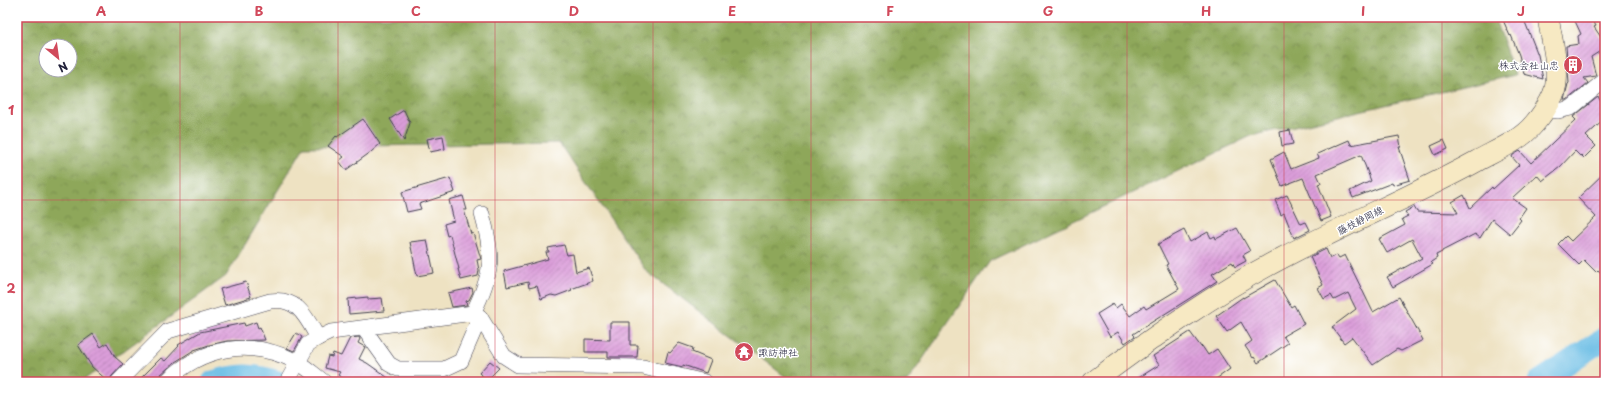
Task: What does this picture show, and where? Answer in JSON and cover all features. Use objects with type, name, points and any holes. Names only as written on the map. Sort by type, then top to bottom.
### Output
[{"type":"main road","name":"藤枝静岡線","points":[[1093,382],[1184,316],[1244,279],[1283,257],[1462,170],[1516,140],[1534,124],[1553,95],[1557,80],[1548,17]]},
{"type":"street","points":[[1544,109],[1558,111],[1570,108],[1605,80]]},
{"type":"street","points":[[364,329],[389,364],[398,369],[444,369],[462,361],[488,281],[490,268],[489,239],[482,214]]},
{"type":"street","points":[[118,382],[168,331],[270,301],[281,299],[294,304],[306,315],[318,338]]},
{"type":"street","points":[[287,382],[308,344],[331,332],[476,315]]},
{"type":"street","points":[[476,315],[504,356],[518,365],[643,367],[705,382]]},
{"type":"street","points":[[166,382],[177,372],[205,355],[220,350],[244,348],[267,351],[297,364],[324,382]]},
{"type":"green space","points":[[17,17],[1494,17],[1515,75],[1251,136],[990,261],[907,382],[796,382],[787,378],[646,271],[559,143],[304,147],[226,276],[81,382],[17,382]]},
{"type":"building","points":[[1504,17],[1523,17],[1538,55],[1543,79],[1524,74],[1519,55],[1503,20],[1505,20]]},
{"type":"building","points":[[1582,17],[1591,17],[1596,26],[1594,27],[1605,43],[1605,48],[1591,57],[1596,76],[1584,78],[1588,83],[1567,100],[1564,100],[1569,83],[1566,46],[1579,44],[1578,36],[1581,34],[1575,21]]},
{"type":"building","points":[[1598,97],[1605,107],[1605,119],[1586,136],[1596,146],[1584,158],[1575,151],[1560,167],[1542,181],[1537,175],[1512,198],[1526,208],[1519,218],[1521,220],[1510,234],[1492,219],[1480,238],[1475,234],[1442,251],[1436,255],[1437,258],[1431,262],[1433,264],[1393,287],[1387,277],[1422,258],[1412,239],[1387,253],[1379,239],[1405,225],[1402,219],[1408,216],[1405,212],[1414,207],[1417,212],[1458,213],[1452,202],[1464,195],[1470,208],[1492,187],[1493,189],[1519,165],[1512,157],[1513,155],[1520,151],[1531,163],[1576,120],[1573,117]]},
{"type":"building","points":[[404,110],[410,123],[404,141],[390,119]]},
{"type":"building","points":[[363,119],[380,144],[346,170],[339,161],[344,157],[328,146],[336,136],[337,137]]},
{"type":"building","points":[[1290,130],[1293,144],[1282,146],[1280,132]]},
{"type":"building","points":[[443,136],[445,149],[430,152],[427,139]]},
{"type":"building","points":[[1399,136],[1401,147],[1399,147],[1410,180],[1393,185],[1392,183],[1353,198],[1350,191],[1371,181],[1361,155],[1317,174],[1321,183],[1318,184],[1331,217],[1321,221],[1303,178],[1282,186],[1271,159],[1284,152],[1291,169],[1319,158],[1317,154],[1349,140],[1351,145]]},
{"type":"building","points":[[1444,140],[1448,149],[1435,155],[1431,146]]},
{"type":"building","points":[[1605,172],[1605,276],[1598,270],[1596,272],[1584,260],[1579,265],[1558,244],[1566,236],[1571,241],[1596,217],[1578,198]]},
{"type":"building","points":[[450,178],[455,192],[419,204],[421,209],[407,212],[402,192]]},
{"type":"building","points":[[1287,195],[1301,224],[1306,222],[1310,230],[1294,238],[1284,213],[1281,215],[1275,200]]},
{"type":"building","points":[[463,196],[467,210],[464,210],[471,234],[473,233],[481,259],[477,260],[479,270],[478,276],[461,280],[450,235],[447,236],[444,224],[454,221],[449,200]]},
{"type":"building","points":[[1237,228],[1250,251],[1243,255],[1246,261],[1235,267],[1232,262],[1212,274],[1217,281],[1133,334],[1135,336],[1125,343],[1118,332],[1110,337],[1097,314],[1113,304],[1116,308],[1121,304],[1130,316],[1144,306],[1146,309],[1179,289],[1166,265],[1168,264],[1158,244],[1184,230],[1190,242],[1208,232],[1211,238],[1215,236],[1216,239]]},
{"type":"building","points":[[427,240],[434,273],[417,276],[410,242]]},
{"type":"building","points":[[564,245],[567,255],[573,254],[576,272],[589,268],[593,281],[556,296],[551,295],[541,299],[537,286],[529,288],[528,282],[507,287],[504,271],[548,259],[546,252],[549,252],[548,248]]},
{"type":"building","points":[[1326,249],[1330,258],[1337,255],[1339,258],[1345,255],[1373,312],[1399,297],[1423,340],[1401,351],[1397,349],[1373,365],[1352,337],[1344,343],[1332,327],[1356,309],[1348,293],[1334,300],[1331,295],[1324,299],[1318,288],[1323,285],[1310,257]]},
{"type":"building","points":[[1275,280],[1291,307],[1294,305],[1304,324],[1283,336],[1288,343],[1258,363],[1245,346],[1252,341],[1241,322],[1227,332],[1216,316],[1243,297]]},
{"type":"building","points":[[246,282],[251,297],[225,305],[220,289]]},
{"type":"building","points":[[472,288],[473,292],[469,300],[466,301],[467,305],[452,307],[448,293]]},
{"type":"building","points":[[368,297],[368,299],[382,298],[384,311],[349,314],[348,299]]},
{"type":"building","points":[[256,322],[258,328],[260,327],[265,340],[227,341],[209,345],[194,350],[175,362],[160,375],[157,382],[137,382],[161,358],[165,361],[179,346],[178,345],[200,332],[244,323],[245,326]]},
{"type":"building","points":[[610,322],[630,322],[630,345],[638,345],[637,357],[608,357],[608,352],[585,352],[585,339],[610,340]]},
{"type":"building","points":[[1190,332],[1208,355],[1217,349],[1230,369],[1212,382],[1132,382],[1159,365],[1153,356]]},
{"type":"building","points":[[296,333],[302,337],[294,351],[287,348]]},
{"type":"building","points":[[93,334],[101,347],[107,343],[115,357],[123,364],[112,376],[109,382],[92,367],[78,345]]},
{"type":"building","points":[[359,337],[360,339],[358,343],[365,347],[359,359],[394,382],[348,382],[338,375],[340,372],[325,368],[328,356],[332,357],[333,353],[341,356],[350,338]]},
{"type":"building","points":[[679,343],[693,348],[692,352],[711,360],[706,373],[683,365],[683,367],[665,363],[668,352],[670,353]]},
{"type":"building","points":[[490,361],[499,368],[487,380],[479,373]]},
{"type":"waterway","points":[[1539,382],[1605,338]]},
{"type":"waterway","points":[[213,382],[238,376],[253,376],[278,382]]},
{"type":"place","name":"株式会社山忠","points":[[1573,65]]},
{"type":"place","name":"諏訪神社","points":[[744,352]]}]
